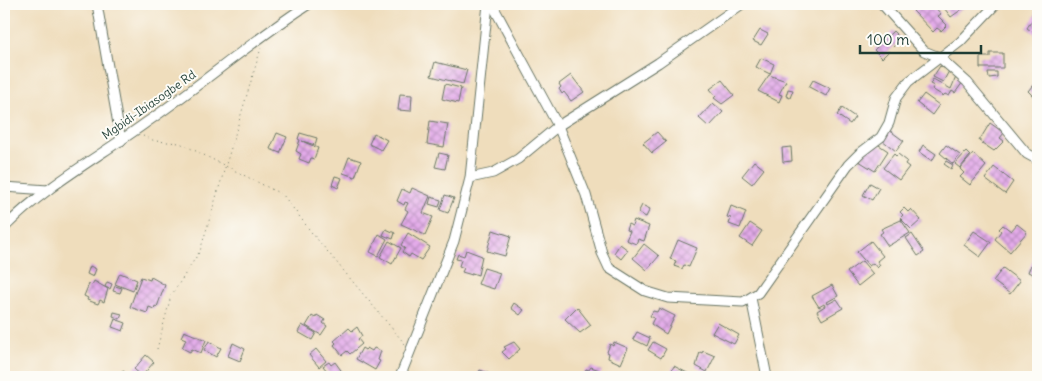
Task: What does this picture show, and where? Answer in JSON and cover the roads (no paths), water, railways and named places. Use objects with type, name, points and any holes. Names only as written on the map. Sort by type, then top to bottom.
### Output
[{"type":"street","points":[[97,4],[121,141]]},
{"type":"street","name":"Mgbidi-Ibiasogbe Rd","points":[[4,228],[18,213],[66,176],[121,141],[196,88],[265,33],[309,4]]},
{"type":"street","points":[[400,377],[454,241],[470,178],[488,4]]},
{"type":"street","points":[[492,4],[558,126],[586,195],[602,253],[610,268],[645,291],[668,298],[732,302],[743,302],[751,298],[768,280],[848,165],[860,152],[881,137],[889,123],[896,98],[908,82],[960,42],[994,5]]},
{"type":"street","points":[[470,178],[493,173],[518,159],[558,126],[658,64],[742,4]]},
{"type":"street","points":[[882,4],[924,51],[939,57],[967,82],[1027,154],[1038,160]]},
{"type":"street","points":[[4,188],[48,190]]},
{"type":"street","points":[[751,298],[767,377]]}]
